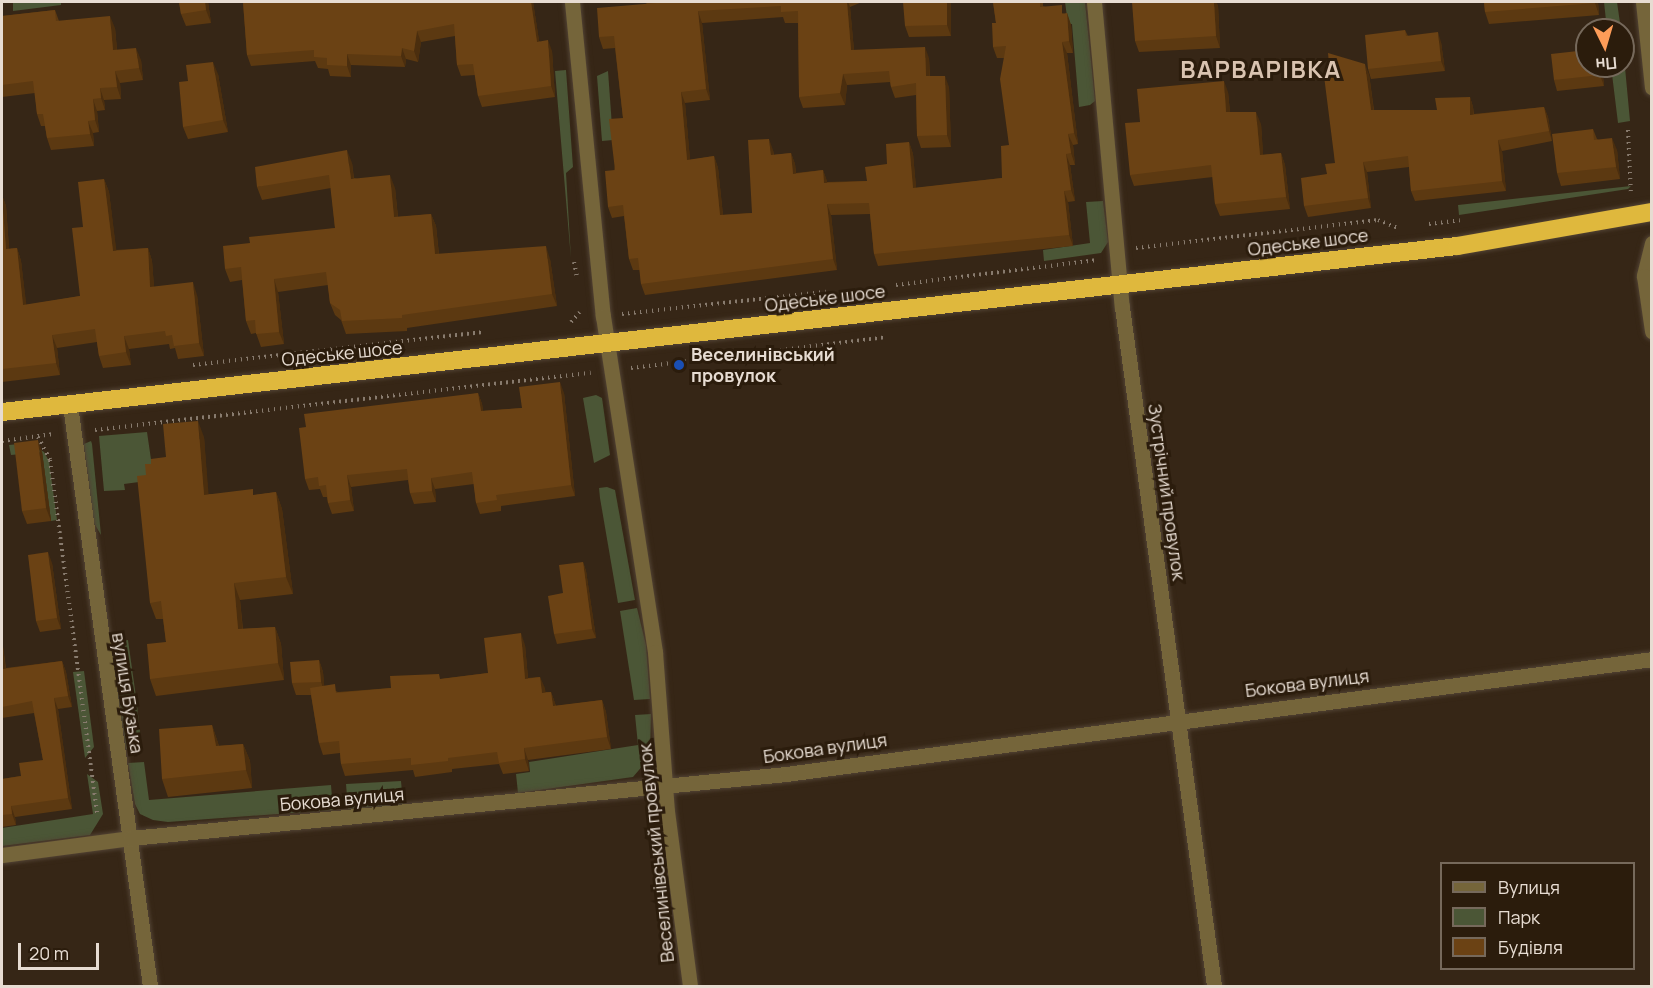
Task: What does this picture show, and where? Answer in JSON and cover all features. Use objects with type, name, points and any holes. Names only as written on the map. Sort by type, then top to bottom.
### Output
[{"type":"highway","name":"Одеське шосе","points":[[2,412],[1457,246],[1652,212]]},
{"type":"street","name":"Веселинівський провулок","points":[[572,2],[603,316],[610,371],[647,590],[666,786],[690,987]]},
{"type":"street","name":"Зустрічний провулок","points":[[1094,2],[1117,253],[1214,987]]},
{"type":"street","points":[[1643,2],[1652,88]]},
{"type":"street","points":[[1652,243],[1644,276],[1652,330]]},
{"type":"street","name":"вулиця Бузька","points":[[70,405],[99,638],[131,838],[150,987]]},
{"type":"street","name":"Бокова вулиця","points":[[2,855],[131,838],[786,774],[1179,719],[1652,659]]},
{"type":"path","points":[[1628,130],[1633,185],[1629,200],[1633,200]]},
{"type":"path","points":[[1423,224],[1466,219]]},
{"type":"path","points":[[888,285],[1093,261],[1146,246],[1316,225],[1378,220],[1395,228],[1402,227]]},
{"type":"path","points":[[560,323],[603,316],[836,291]]},
{"type":"path","points":[[191,365],[494,331]]},
{"type":"path","points":[[2,441],[610,371],[896,335]]},
{"type":"path","points":[[38,436],[50,460],[97,814]]},
{"type":"green space","points":[[13,2],[61,2],[61,5],[13,11]]},
{"type":"green space","points":[[1065,2],[1085,2],[1095,101],[1090,105],[1079,107],[1072,24],[1068,24]]},
{"type":"green space","points":[[1604,2],[1617,2],[1619,18],[1606,18]]},
{"type":"green space","points":[[566,70],[573,167],[566,173],[571,259],[555,71]]},
{"type":"green space","points":[[608,71],[613,140],[602,141],[597,76]]},
{"type":"green space","points":[[1612,78],[1626,78],[1630,121],[1618,123]]},
{"type":"green space","points":[[1631,186],[1628,189],[1459,215],[1458,205]]},
{"type":"green space","points":[[1103,201],[1108,242],[1101,253],[1044,261],[1043,250],[1090,243],[1086,202]]},
{"type":"green space","points":[[596,395],[602,398],[610,455],[594,463],[583,398]]},
{"type":"green space","points":[[147,432],[154,480],[124,484],[125,490],[104,491],[99,436]]},
{"type":"green space","points":[[91,441],[101,535],[94,523],[84,444]]},
{"type":"green space","points":[[29,443],[44,452],[49,461],[57,520],[51,521],[42,452],[11,455],[9,445]]},
{"type":"green space","points":[[607,487],[615,490],[635,600],[618,603],[599,488]]},
{"type":"green space","points":[[637,608],[646,645],[650,699],[634,700],[620,611]]},
{"type":"green space","points":[[128,640],[142,748],[126,749],[110,644]]},
{"type":"green space","points":[[84,671],[94,747],[85,758],[73,672]]},
{"type":"green space","points":[[651,714],[650,757],[633,777],[518,793],[516,774],[530,772],[529,762],[638,745],[635,715]]},
{"type":"green space","points":[[144,762],[149,800],[331,785],[333,810],[168,822],[153,820],[140,814],[135,804],[128,763]]},
{"type":"green space","points":[[87,774],[98,782],[103,814],[90,835],[2,846],[2,828],[93,814]]},
{"type":"green space","points":[[401,781],[403,804],[348,809],[346,784]]},
{"type":"building","points":[[179,2],[205,2],[206,10],[181,14]]},
{"type":"building","points":[[243,2],[531,2],[537,42],[548,40],[551,86],[478,96],[473,64],[457,65],[454,24],[417,31],[414,51],[402,48],[401,56],[347,54],[347,66],[327,65],[327,58],[314,57],[314,50],[247,55]]},
{"type":"building","points":[[654,2],[847,2],[851,50],[925,47],[926,76],[945,76],[947,135],[917,136],[916,83],[891,87],[889,71],[843,74],[840,93],[799,97],[798,11],[781,12],[781,6],[698,11],[706,89],[681,92],[687,160],[714,156],[720,215],[752,213],[748,140],[769,139],[771,155],[791,153],[793,174],[823,170],[824,183],[867,181],[865,167],[887,164],[886,144],[909,142],[913,188],[1002,178],[1001,146],[1009,145],[1000,79],[1006,46],[993,47],[992,23],[996,23],[993,2],[1040,2],[1040,7],[1062,5],[1062,14],[1067,13],[1069,41],[1062,42],[1074,133],[1068,134],[1071,153],[1066,154],[1071,190],[1064,191],[1069,235],[874,254],[869,203],[827,204],[833,259],[641,284],[638,258],[629,259],[623,205],[608,207],[605,171],[615,170],[609,119],[623,118],[614,36],[599,37],[597,8],[656,3]]},
{"type":"building","points":[[903,2],[947,2],[947,25],[905,26]]},
{"type":"building","points":[[1132,2],[1214,2],[1216,36],[1135,41]]},
{"type":"building","points":[[1484,2],[1595,2],[1595,3],[1485,12]]},
{"type":"building","points":[[55,10],[56,21],[110,16],[113,50],[136,48],[139,68],[115,71],[117,87],[100,88],[101,98],[93,99],[95,120],[88,121],[90,134],[47,138],[43,114],[37,114],[33,81],[2,85],[2,16]]},
{"type":"building","points":[[1405,30],[1406,36],[1438,32],[1441,61],[1368,69],[1365,35]]},
{"type":"building","points":[[1575,51],[1575,78],[1554,80],[1551,54]]},
{"type":"building","points":[[1328,53],[1365,64],[1371,110],[1437,110],[1435,98],[1470,97],[1470,115],[1544,107],[1549,131],[1498,140],[1502,181],[1411,191],[1408,156],[1363,162],[1368,198],[1304,206],[1301,178],[1327,174],[1325,164],[1335,163],[1324,76],[1330,75]]},
{"type":"building","points":[[213,62],[223,120],[183,127],[179,82],[188,81],[186,65]]},
{"type":"building","points":[[1224,81],[1226,112],[1256,112],[1260,155],[1281,153],[1286,197],[1215,204],[1211,165],[1130,175],[1125,123],[1140,122],[1137,89]]},
{"type":"building","points":[[1593,129],[1594,140],[1612,138],[1616,167],[1557,173],[1552,134]]},
{"type":"building","points":[[347,150],[351,179],[390,175],[394,217],[431,214],[435,254],[546,246],[552,294],[402,315],[402,318],[342,321],[340,310],[330,303],[326,272],[274,279],[279,332],[256,334],[255,320],[246,321],[241,267],[225,269],[223,246],[250,243],[249,237],[335,228],[329,175],[257,187],[255,167]]},
{"type":"building","points":[[104,179],[113,251],[148,248],[150,287],[193,282],[199,343],[174,346],[172,335],[166,336],[165,331],[124,336],[126,352],[99,356],[95,329],[52,335],[56,363],[2,369],[2,200],[6,249],[17,248],[23,305],[80,296],[72,228],[83,227],[78,182]]},
{"type":"building","points":[[560,382],[571,485],[496,495],[497,500],[476,503],[472,472],[431,478],[432,491],[410,493],[407,469],[347,475],[350,500],[328,503],[326,485],[319,486],[318,477],[305,479],[299,428],[306,427],[304,414],[478,393],[481,411],[522,408],[519,387]]},
{"type":"building","points":[[198,421],[204,495],[253,489],[253,495],[276,492],[286,577],[234,583],[238,629],[275,627],[278,663],[150,679],[147,644],[166,642],[161,601],[150,603],[137,476],[146,475],[145,464],[151,464],[151,459],[166,457],[163,424]]},
{"type":"building","points":[[38,440],[46,508],[22,511],[14,443]]},
{"type":"building","points":[[48,552],[57,618],[36,621],[28,555]]},
{"type":"building","points":[[583,562],[592,629],[554,634],[548,596],[563,593],[559,565]]},
{"type":"building","points":[[521,633],[525,679],[540,677],[542,693],[551,692],[553,706],[602,700],[607,737],[524,748],[525,759],[499,763],[497,752],[411,765],[411,758],[341,764],[339,741],[319,743],[310,688],[335,684],[336,693],[391,688],[390,676],[439,674],[440,679],[488,673],[484,638]]},
{"type":"building","points":[[2,656],[3,669],[62,661],[68,696],[54,698],[68,798],[11,806],[12,814],[2,815],[2,779],[21,776],[19,763],[43,760],[32,701],[2,707]]},
{"type":"building","points":[[319,660],[321,682],[292,683],[290,662]]},
{"type":"building","points":[[212,725],[216,746],[243,744],[246,770],[162,779],[159,729]]},
{"type":"place","name":"Веселинівський провулок","points":[[679,365]]},
{"type":"district","name":"ВАРВАРІВКА","points":[[1261,69]]}]
